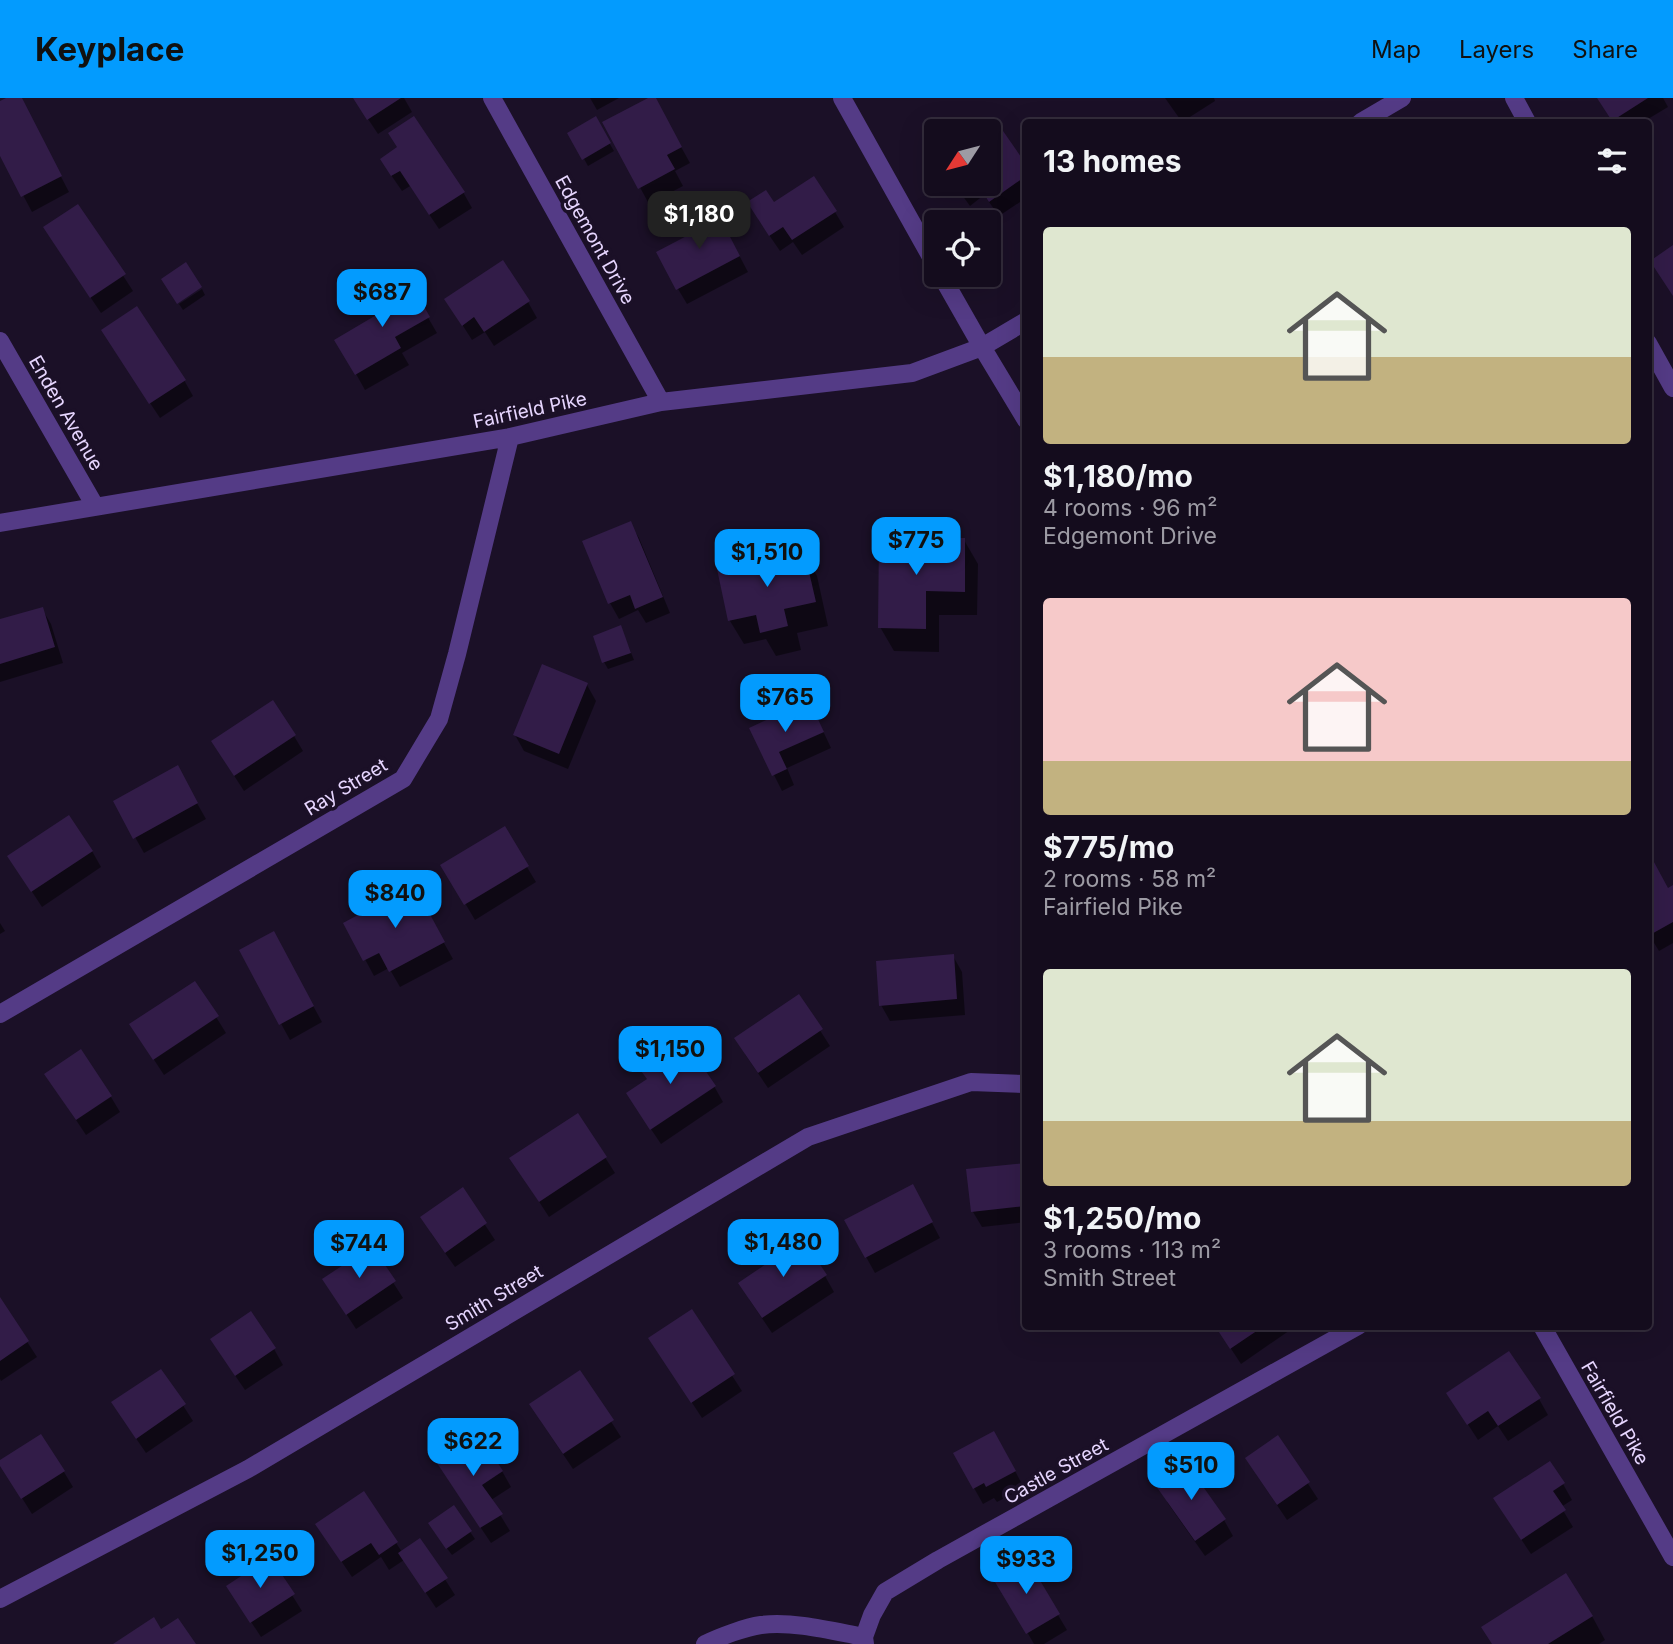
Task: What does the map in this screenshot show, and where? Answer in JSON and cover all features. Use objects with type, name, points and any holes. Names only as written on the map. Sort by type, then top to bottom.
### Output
[{"type":"street","name":"Edgemont Drive","points":[[492,98],[661,402]]},
{"type":"street","points":[[842,98],[924,245]]},
{"type":"street","points":[[1366,119],[1402,98]]},
{"type":"street","points":[[1514,98],[1525,119]]},
{"type":"street","points":[[948,287],[1022,413]]},
{"type":"street","name":"Fairfield Pike","points":[[0,523],[510,437],[661,402],[912,373],[982,347],[1022,323]]},
{"type":"street","name":"Enden Avenue","points":[[0,341],[95,506]]},
{"type":"street","points":[[1652,350],[1673,388]]},
{"type":"street","name":"Ray Street","points":[[0,1014],[404,779],[439,719],[510,437]]},
{"type":"street","name":"Smith Street","points":[[0,1599],[248,1469],[808,1137],[971,1082],[1022,1084]]},
{"type":"street","name":"Castle Street","points":[[864,1641],[872,1615],[885,1592],[1351,1330]]},
{"type":"street","name":"Fairfield Pike","points":[[1544,1330],[1673,1557]]},
{"type":"street","points":[[705,1644],[716,1638],[761,1625],[808,1626],[864,1641]]},
{"type":"building","points":[[6,98],[22,98],[62,176],[21,197],[0,156],[0,101]]},
{"type":"building","points":[[353,98],[401,98],[367,120]]},
{"type":"building","points":[[648,98],[656,98],[682,147],[667,155],[675,169],[638,189],[602,122]]},
{"type":"building","points":[[1597,98],[1648,98],[1615,119],[1611,119]]},
{"type":"building","points":[[414,116],[465,192],[429,215],[400,171],[391,176],[380,159],[397,147],[388,133]]},
{"type":"building","points":[[596,116],[611,143],[582,160],[567,133]]},
{"type":"building","points":[[1001,128],[1022,158],[1022,179],[1001,194]]},
{"type":"building","points":[[814,176],[837,211],[792,240],[783,227],[769,236],[747,202],[766,190],[774,202]]},
{"type":"building","points":[[985,196],[998,196],[989,202]]},
{"type":"building","points":[[78,204],[126,274],[90,298],[43,227]]},
{"type":"building","points":[[714,206],[740,256],[676,290],[656,252],[700,229],[693,216]]},
{"type":"building","points":[[1673,245],[1673,296],[1652,264],[1652,260]]},
{"type":"building","points":[[503,260],[530,301],[484,332],[474,317],[462,326],[444,299]]},
{"type":"building","points":[[186,262],[202,287],[177,304],[161,279]]},
{"type":"building","points":[[410,282],[430,317],[395,337],[401,348],[355,375],[334,340],[378,314],[372,304]]},
{"type":"building","points":[[137,306],[186,380],[149,404],[101,330]]},
{"type":"building","points":[[631,521],[663,597],[635,609],[630,595],[608,604],[582,541]]},
{"type":"building","points":[[879,537],[965,538],[965,592],[926,591],[926,629],[878,628]]},
{"type":"building","points":[[804,550],[816,602],[784,609],[788,626],[760,633],[756,615],[728,621],[717,569]]},
{"type":"building","points":[[43,607],[55,647],[0,664],[0,619]]},
{"type":"building","points":[[621,625],[631,653],[602,663],[593,636]]},
{"type":"building","points":[[542,664],[588,683],[559,754],[513,735]]},
{"type":"building","points":[[273,700],[296,735],[234,776],[211,741]]},
{"type":"building","points":[[809,700],[824,732],[779,752],[787,769],[772,776],[749,728]]},
{"type":"building","points":[[178,765],[198,803],[133,839],[113,801]]},
{"type":"building","points":[[69,815],[93,851],[31,892],[7,856]]},
{"type":"building","points":[[505,826],[529,866],[464,905],[440,865]]},
{"type":"building","points":[[1652,858],[1668,888],[1673,885],[1673,922],[1652,934]]},
{"type":"building","points":[[414,885],[445,942],[389,972],[379,953],[363,961],[343,923]]},
{"type":"building","points":[[274,931],[314,1006],[279,1025],[239,950]]},
{"type":"building","points":[[954,954],[957,999],[879,1006],[876,961]]},
{"type":"building","points":[[195,981],[219,1016],[153,1060],[129,1024]]},
{"type":"building","points":[[799,994],[823,1029],[758,1073],[734,1038]]},
{"type":"building","points":[[685,1041],[716,1086],[650,1130],[626,1093],[647,1079],[641,1071]]},
{"type":"building","points":[[81,1049],[112,1096],[76,1120],[44,1074]]},
{"type":"building","points":[[578,1113],[607,1157],[539,1202],[509,1158]]},
{"type":"building","points":[[1022,1163],[1022,1206],[971,1212],[966,1169]]},
{"type":"building","points":[[913,1184],[933,1222],[865,1258],[844,1220]]},
{"type":"building","points":[[463,1187],[487,1223],[445,1253],[420,1217]]},
{"type":"building","points":[[803,1239],[827,1275],[762,1318],[738,1283]]},
{"type":"building","points":[[372,1246],[396,1281],[346,1315],[322,1279]]},
{"type":"building","points":[[0,1297],[29,1341],[0,1361]]},
{"type":"building","points":[[692,1309],[735,1374],[691,1403],[648,1338]]},
{"type":"building","points":[[251,1311],[276,1348],[235,1376],[210,1339]]},
{"type":"building","points":[[1218,1330],[1258,1330],[1230,1349]]},
{"type":"building","points":[[1509,1351],[1541,1398],[1498,1426],[1488,1411],[1467,1425],[1446,1393]]},
{"type":"building","points":[[161,1369],[186,1404],[136,1439],[111,1402]]},
{"type":"building","points":[[580,1370],[614,1420],[563,1454],[529,1404]]},
{"type":"building","points":[[994,1431],[1016,1471],[986,1487],[984,1483],[973,1489],[953,1453]]},
{"type":"building","points":[[41,1434],[65,1471],[21,1499],[0,1466],[0,1460]]},
{"type":"building","points":[[479,1434],[503,1471],[482,1485],[503,1514],[480,1528],[437,1463]]},
{"type":"building","points":[[1278,1435],[1310,1482],[1277,1505],[1245,1458]]},
{"type":"building","points":[[1550,1461],[1565,1483],[1553,1491],[1566,1510],[1521,1540],[1493,1498]]},
{"type":"building","points":[[1187,1464],[1226,1519],[1195,1541],[1156,1486]]},
{"type":"building","points":[[364,1491],[398,1542],[379,1555],[371,1543],[341,1562],[315,1524]]},
{"type":"building","points":[[454,1505],[472,1531],[446,1549],[428,1523]]},
{"type":"building","points":[[420,1538],[448,1578],[425,1593],[398,1553]]},
{"type":"building","points":[[270,1557],[295,1594],[250,1623],[226,1586]]},
{"type":"building","points":[[1026,1557],[1060,1614],[1026,1634],[992,1577]]},
{"type":"building","points":[[1566,1573],[1593,1616],[1548,1644],[1492,1644],[1481,1627]]},
{"type":"building","points":[[154,1617],[161,1629],[178,1618],[196,1644],[113,1644]]}]
